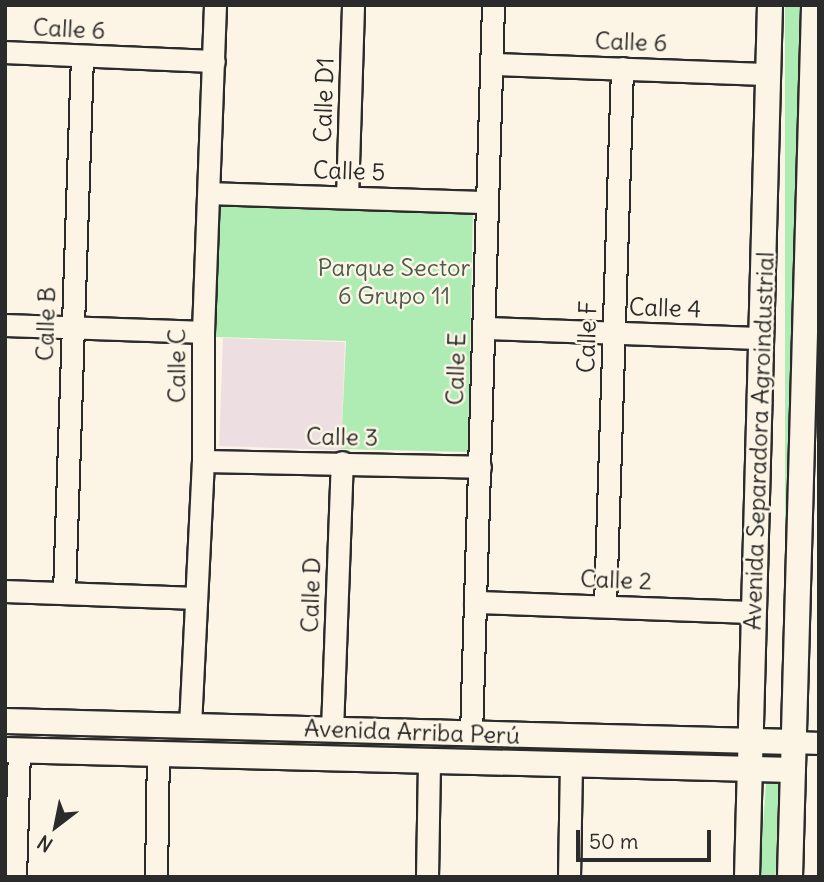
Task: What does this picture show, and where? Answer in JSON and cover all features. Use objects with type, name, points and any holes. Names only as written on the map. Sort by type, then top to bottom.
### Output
[{"type":"street","name":"Calle C","points":[[190,726],[194,598],[203,461],[203,332],[215,5]]},
{"type":"street","name":"Calle D1","points":[[347,197],[353,5]]},
{"type":"street","name":"Calle E","points":[[471,734],[493,5]]},
{"type":"street","name":"Avenida Separadora Agroindustrial","points":[[747,877],[770,5]]},
{"type":"street","name":"Avenida Separadora Agroindustrial","points":[[790,877],[814,5]]},
{"type":"street","name":"Calle 6","points":[[5,52],[214,61]]},
{"type":"street","name":"Calle B","points":[[64,593],[82,56]]},
{"type":"street","name":"Calle 6","points":[[492,64],[768,74]]},
{"type":"street","name":"Calle F","points":[[605,606],[622,68]]},
{"type":"street","name":"Calle 5","points":[[209,193],[487,202]]},
{"type":"street","points":[[5,325],[203,332]]},
{"type":"street","name":"Calle 4","points":[[484,328],[761,338]]},
{"type":"street","name":"Calle 3","points":[[203,461],[480,467]]},
{"type":"street","name":"Calle D","points":[[332,730],[342,462]]},
{"type":"street","points":[[5,591],[194,598]]},
{"type":"street","name":"Calle 2","points":[[475,602],[754,612]]},
{"type":"street","name":"Avenida Arriba Perú","points":[[5,722],[819,743]]},
{"type":"street","name":"Avenida Arriba Perú","points":[[12,750],[793,770]]},
{"type":"street","points":[[12,750],[15,877]]},
{"type":"street","points":[[156,877],[158,754]]},
{"type":"street","points":[[427,877],[429,760]]},
{"type":"street","points":[[569,877],[571,764]]},
{"type":"shaded area","points":[[223,338],[345,342],[341,450],[219,446]]},
{"type":"green space","points":[[785,5],[800,5],[800,715],[785,715]]},
{"type":"green space","name":"Parque Sector 6 Grupo 11","points":[[218,199],[473,209],[468,452],[341,449],[346,341],[216,337]]},
{"type":"green space","points":[[766,783],[782,784],[775,877],[759,877]]}]
